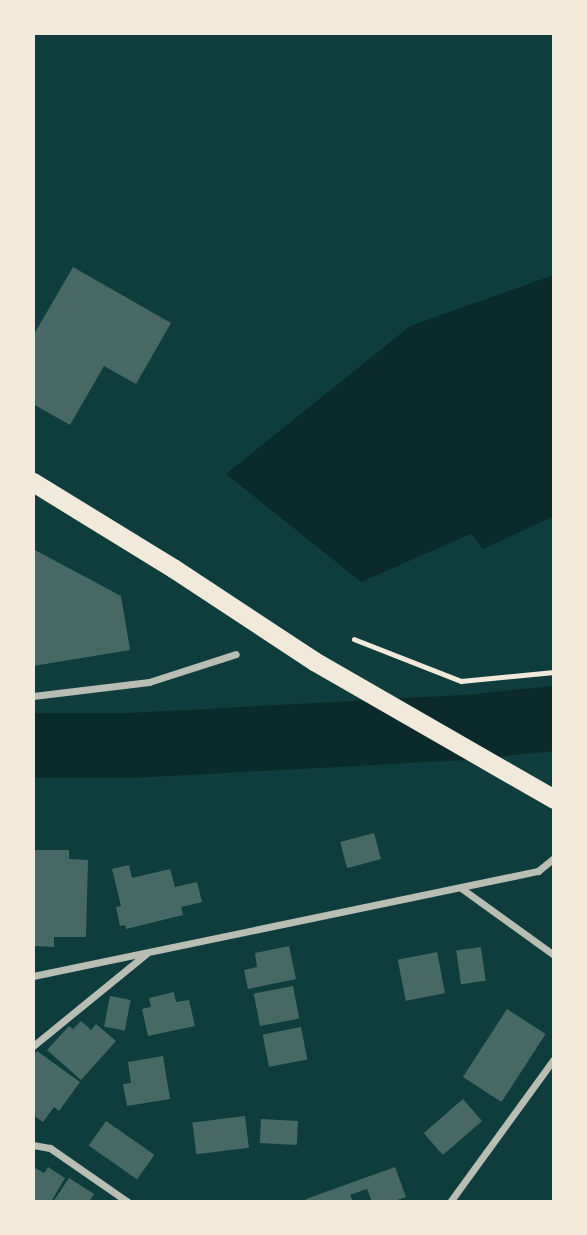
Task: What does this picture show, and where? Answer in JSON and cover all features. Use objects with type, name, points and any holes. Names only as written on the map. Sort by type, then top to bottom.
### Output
[{"type":"highway","points":[[33,482],[173,568],[314,661],[545,794]]},
{"type":"street","points":[[33,696],[149,682],[236,654]]},
{"type":"street","points":[[33,976],[538,871],[554,858]]},
{"type":"street","points":[[461,888],[554,955]]},
{"type":"street","points":[[33,1046],[147,953]]},
{"type":"street","points":[[450,1202],[554,1059]]},
{"type":"street","points":[[33,1145],[50,1148],[128,1202]]},
{"type":"path","points":[[354,639],[461,681],[554,672]]},
{"type":"water","points":[[554,275],[554,516],[483,549],[471,534],[361,582],[226,474],[410,326]]},
{"type":"building","points":[[73,267],[171,323],[136,384],[104,366],[70,425],[33,404],[33,336]]},
{"type":"building","points":[[33,549],[121,596],[130,650],[33,666]]},
{"type":"building","points":[[374,833],[381,859],[347,868],[340,842]]},
{"type":"building","points":[[33,850],[69,850],[69,859],[88,860],[86,937],[54,937],[54,947],[33,946]]},
{"type":"building","points":[[129,865],[132,878],[170,869],[175,887],[197,882],[202,902],[181,907],[183,915],[126,929],[125,925],[120,926],[116,907],[121,906],[112,869]]},
{"type":"building","points":[[289,946],[296,979],[248,989],[244,970],[257,967],[255,953]]},
{"type":"building","points":[[481,947],[486,981],[461,984],[456,950]]},
{"type":"building","points":[[437,952],[445,993],[406,1001],[398,960]]},
{"type":"building","points":[[293,986],[299,1018],[260,1026],[254,994]]},
{"type":"building","points":[[174,992],[176,1002],[189,1000],[195,1026],[148,1036],[142,1009],[151,1007],[149,998]]},
{"type":"building","points":[[110,996],[131,1000],[125,1030],[104,1026]]},
{"type":"building","points":[[507,1009],[546,1034],[501,1102],[463,1077]]},
{"type":"building","points":[[81,1021],[91,1030],[96,1024],[116,1041],[81,1080],[47,1050],[69,1026],[73,1029]]},
{"type":"building","points":[[301,1027],[307,1059],[269,1067],[263,1034]]},
{"type":"building","points":[[37,1051],[80,1082],[59,1111],[54,1107],[43,1122],[33,1115],[33,1056]]},
{"type":"building","points":[[163,1056],[170,1099],[127,1106],[123,1084],[131,1083],[128,1062]]},
{"type":"building","points":[[463,1099],[482,1121],[443,1155],[424,1133]]},
{"type":"building","points":[[245,1116],[249,1148],[196,1154],[192,1122]]},
{"type":"building","points":[[261,1119],[298,1121],[297,1145],[260,1143]]},
{"type":"building","points":[[106,1121],[154,1155],[137,1179],[89,1146]]},
{"type":"building","points":[[33,1167],[44,1173],[48,1167],[65,1178],[51,1202],[33,1202]]},
{"type":"building","points":[[395,1167],[406,1197],[391,1202],[372,1202],[367,1189],[350,1195],[353,1202],[307,1202],[306,1199]]},
{"type":"building","points":[[69,1178],[94,1194],[89,1202],[53,1202]]},
{"type":"waterway","points":[[33,745],[131,745],[465,727],[554,718]]}]
